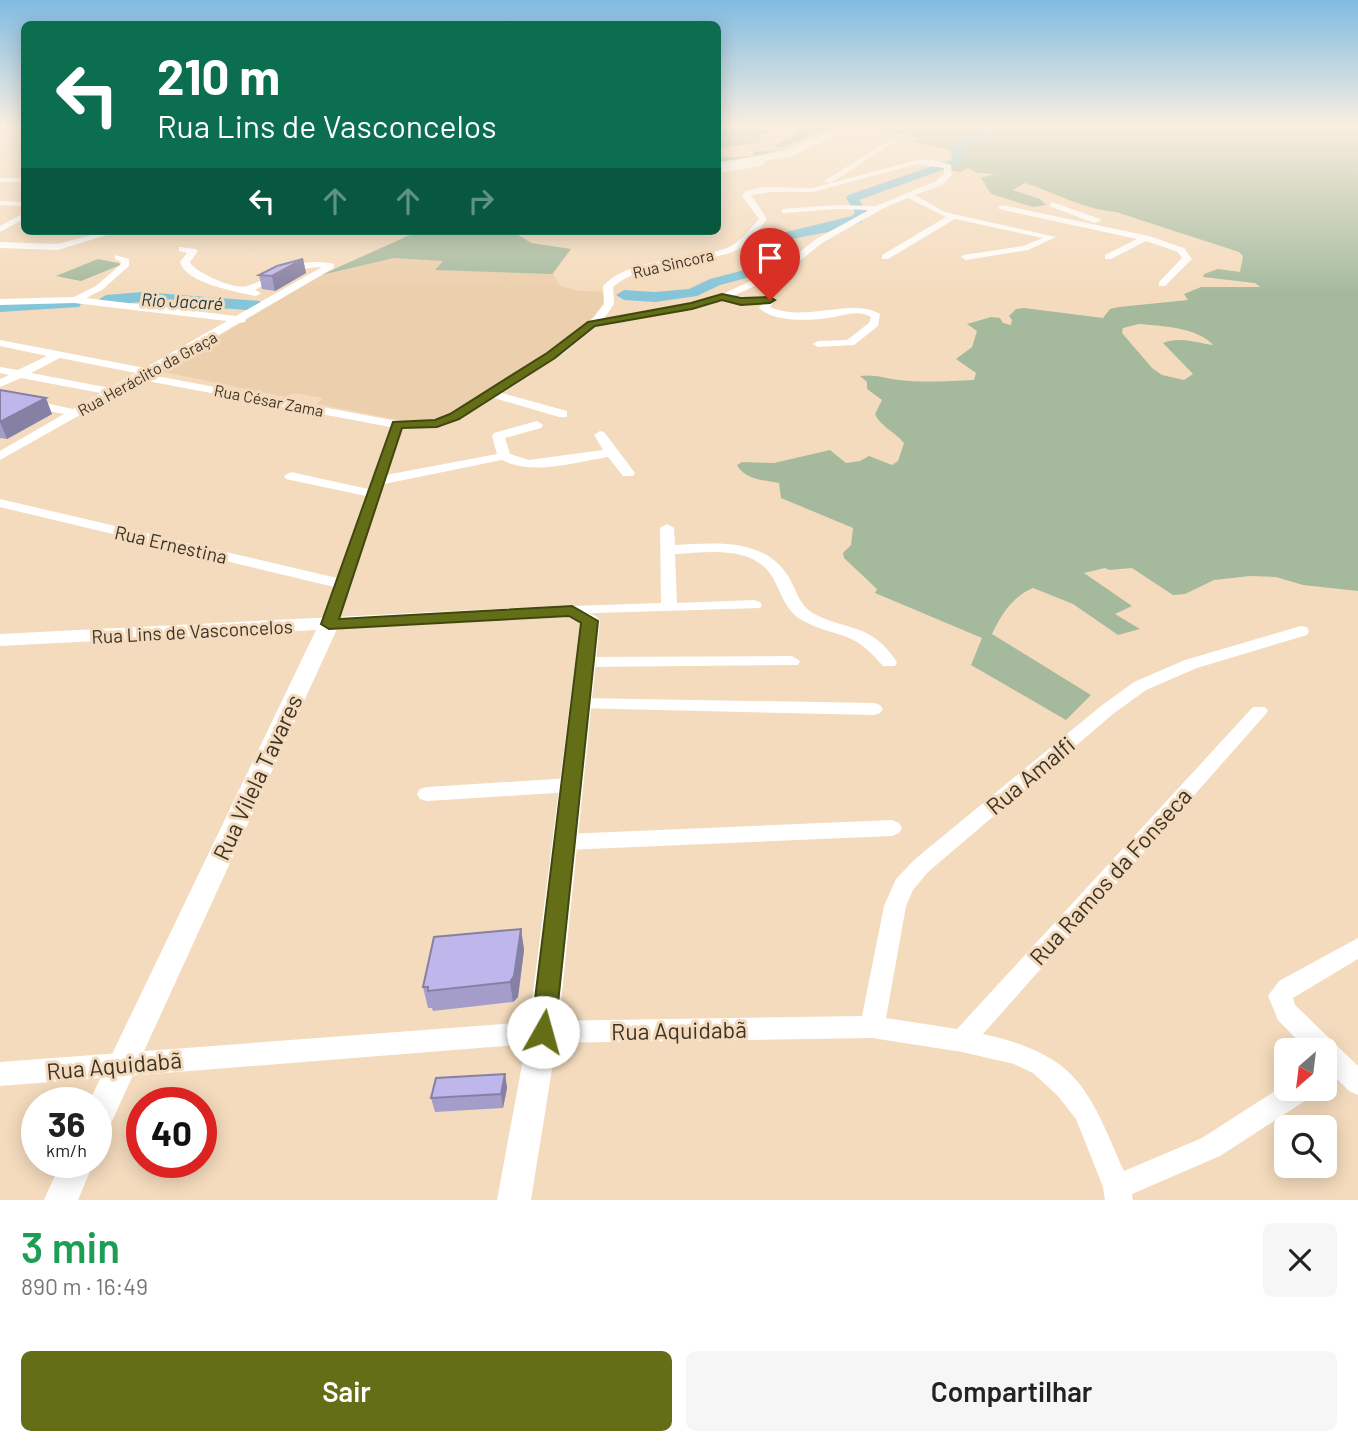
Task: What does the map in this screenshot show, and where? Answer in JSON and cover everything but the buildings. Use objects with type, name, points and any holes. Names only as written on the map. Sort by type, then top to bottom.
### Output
[{"type":"street","name":"Rua Sincora","points":[[810,190],[828,181]]},
{"type":"street","name":"Rua Sincora","points":[[592,324],[610,303],[608,286],[612,280],[639,270],[731,250],[740,244],[763,219],[746,196],[748,193],[810,190],[852,181]]},
{"type":"street","name":"Rua Sincora","points":[[908,195],[941,181]]},
{"type":"street","points":[[785,211],[850,206],[871,208],[908,195],[933,211],[953,217],[1052,237]]},
{"type":"street","points":[[0,203],[21,204]]},
{"type":"street","points":[[1052,204],[1186,254],[1187,259],[1162,284]]},
{"type":"street","points":[[1002,207],[1109,231],[1126,231]]},
{"type":"street","points":[[592,324],[692,306],[722,297],[784,269],[819,242],[860,220],[871,208]]},
{"type":"street","points":[[885,257],[953,217]]},
{"type":"street","points":[[0,229],[21,218]]},
{"type":"street","points":[[966,257],[1025,248],[1052,237],[1060,221]]},
{"type":"street","points":[[0,245],[58,247],[102,235]]},
{"type":"street","points":[[1108,257],[1146,238]]},
{"type":"street","points":[[190,254],[185,261],[186,267],[212,282],[279,298]]},
{"type":"street","points":[[74,300],[99,288],[124,266],[126,261],[118,257]]},
{"type":"street","name":"Rua Heráclito da Graça","points":[[0,456],[242,320],[331,266],[309,264],[275,275],[247,290]]},
{"type":"street","points":[[722,297],[741,302],[770,300],[764,308],[773,313],[826,315],[853,309],[864,310],[876,316],[874,324],[852,342],[818,344]]},
{"type":"street","points":[[0,302],[74,300],[242,320]]},
{"type":"street","name":"Rua César Zama","points":[[0,343],[397,425],[423,425],[444,421],[491,393],[568,344],[592,324]]},
{"type":"street","points":[[0,384],[59,354]]},
{"type":"street","points":[[0,370],[112,392]]},
{"type":"street","points":[[491,393],[563,414]]},
{"type":"street","points":[[0,397],[75,414]]},
{"type":"street","name":"Rua Vilela Tavares","points":[[111,1087],[329,624],[397,425]]},
{"type":"street","points":[[505,456],[498,436],[537,425]]},
{"type":"street","points":[[600,435],[628,473]]},
{"type":"street","points":[[291,476],[377,488],[505,456],[518,463],[529,464],[611,453]]},
{"type":"street","name":"Rua Ernestina","points":[[0,503],[342,584]]},
{"type":"street","points":[[667,528],[669,608]]},
{"type":"street","points":[[668,550],[730,548],[755,552],[774,567],[794,607],[806,615],[862,634],[875,644],[889,662]]},
{"type":"street","name":"Rua Lins de Vasconcelos","points":[[0,640],[329,624],[581,616],[635,610],[754,605]]},
{"type":"street","points":[[514,1200],[543,1032],[586,662],[581,616]]},
{"type":"street","name":"Rua Amalfi","points":[[872,1027],[895,906],[904,886],[921,866],[1107,710],[1140,686],[1191,664],[1301,631]]},
{"type":"street","points":[[586,662],[792,661]]},
{"type":"street","points":[[580,704],[874,709]]},
{"type":"street","name":"Rua Ramos da Fonseca","points":[[962,1041],[1259,711]]},
{"type":"street","points":[[427,793],[571,785]]},
{"type":"street","points":[[565,842],[892,828]]},
{"type":"street","points":[[1341,1069],[1286,1012],[1280,996],[1287,988],[1358,947]]},
{"type":"street","name":"Rua Aquidabã","points":[[0,1074],[543,1032],[872,1027],[962,1041],[1017,1053],[1041,1065],[1066,1086],[1085,1111],[1118,1193],[1211,1147],[1282,1101]]},
{"type":"street","points":[[61,1200],[71,1178]]},
{"type":"shaded area","points":[[410,235],[518,235],[531,243],[571,249],[553,274],[560,286],[580,291],[605,292],[604,302],[595,316],[564,342],[448,416],[437,420],[405,421],[317,404],[323,398],[293,393],[286,397],[164,372],[163,370],[321,275]]},
{"type":"green space","points":[[983,181],[1358,181],[1358,591],[1303,585],[1276,577],[1250,576],[1214,580],[1185,594],[1173,595],[1132,568],[1105,568],[1084,573],[1132,606],[1115,614],[1140,629],[1118,635],[1073,604],[1033,588],[1019,596],[1008,607],[992,634],[1091,695],[1066,720],[971,665],[982,638],[875,593],[877,589],[844,558],[843,553],[851,545],[853,528],[781,498],[779,483],[755,478],[740,470],[737,465],[742,462],[774,463],[830,450],[846,463],[860,461],[869,456],[892,465],[898,461],[904,443],[877,418],[875,414],[882,400],[867,389],[867,382],[860,376],[918,381],[974,380],[976,373],[956,359],[972,347],[977,331],[967,324],[991,317],[1000,318],[1003,323],[1011,325],[1009,316],[1016,309],[1024,308],[1103,318],[1110,309],[1119,307],[1188,300],[1184,294],[1201,287],[1260,287],[1255,283],[1203,277],[1204,274],[1218,269],[1240,272],[1243,256],[1239,252],[1116,212],[1081,204],[1025,183],[1013,190],[1040,199],[1046,205],[1033,207],[991,194]],"holes":[[[1139,324],[1198,334],[1213,345],[1182,340],[1163,343],[1193,374],[1184,380],[1162,375],[1152,368],[1122,333],[1123,328]]]},
{"type":"green space","points":[[410,235],[518,235],[531,243],[571,249],[552,274],[435,270],[443,261],[394,258],[321,275]]},
{"type":"green space","points":[[98,259],[123,264],[81,281],[56,276]]},
{"type":"waterway","name":"Rio Jacaré","points":[[624,295],[655,297],[692,293],[715,282],[757,271],[787,236],[838,226],[857,219],[861,212],[852,198],[901,181]]},
{"type":"waterway","name":"Rio Jacaré","points":[[106,300],[142,297],[259,306]]},
{"type":"waterway","name":"Rio Jacaré","points":[[0,307],[73,304]]},
{"type":"route","points":[[543,1032],[590,621],[572,611],[329,624],[397,425],[437,424],[454,417],[551,356],[592,324],[692,306],[722,297],[741,302],[770,300]]}]
